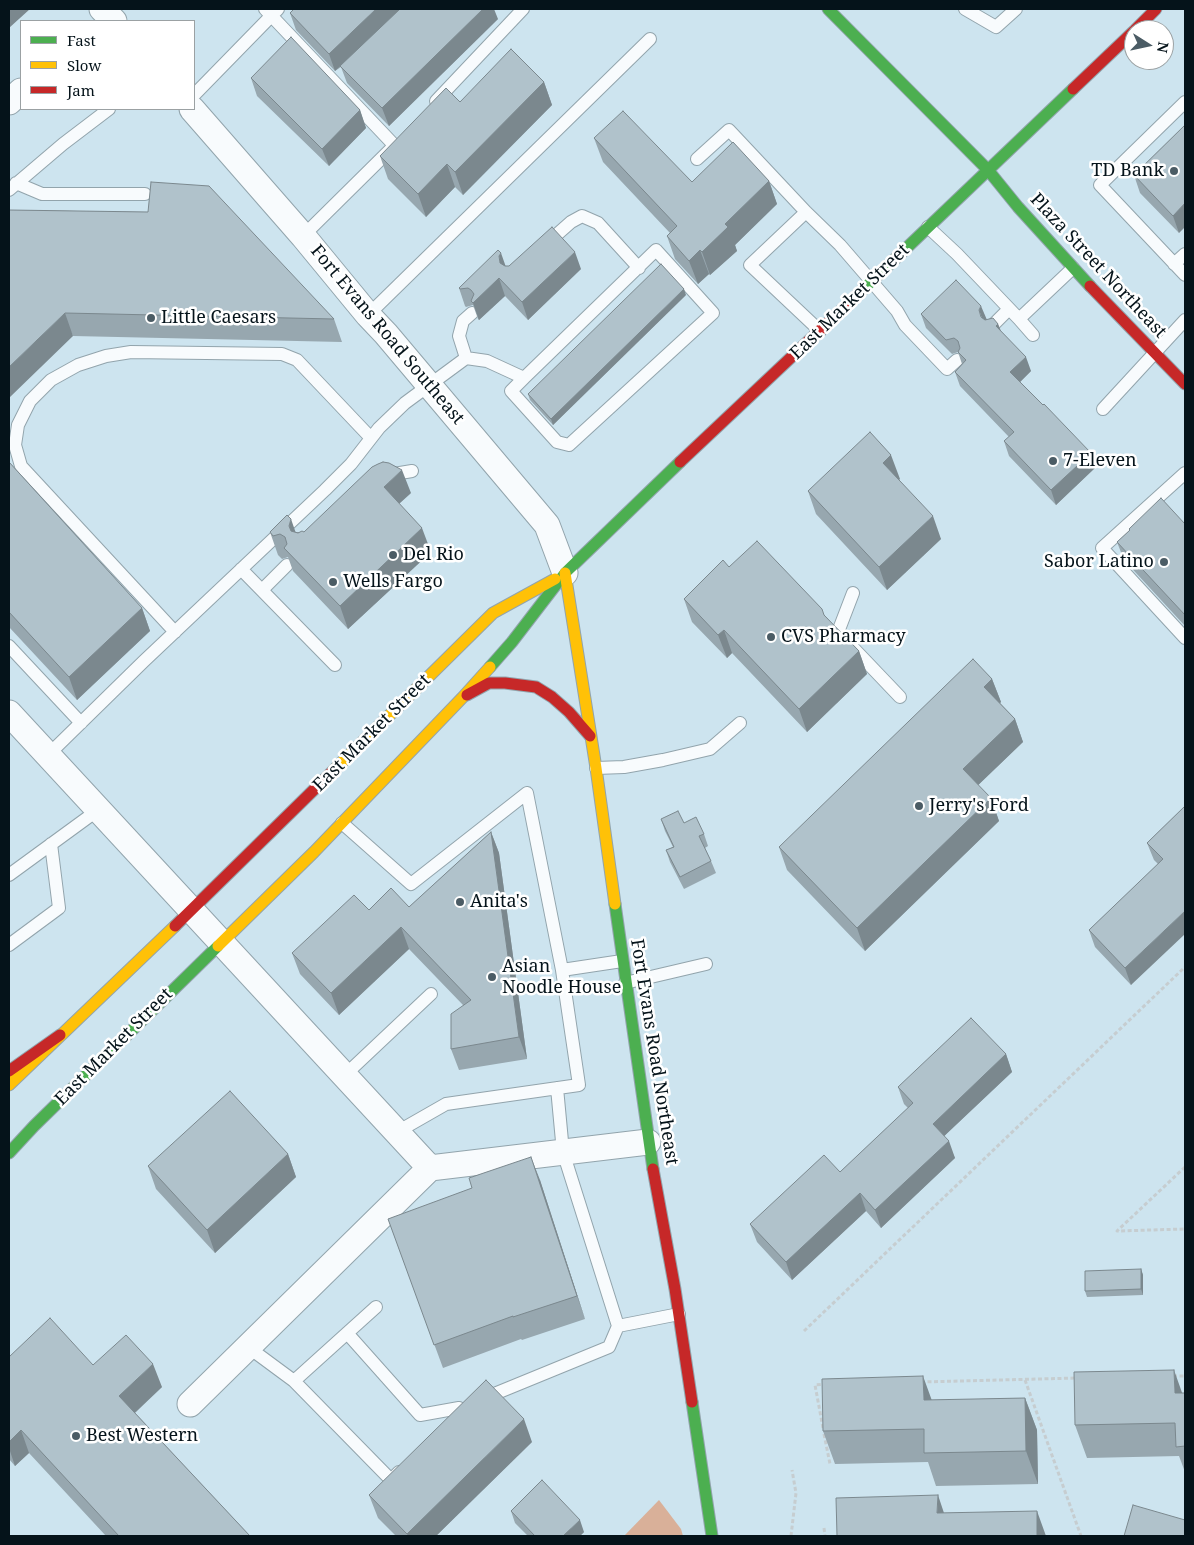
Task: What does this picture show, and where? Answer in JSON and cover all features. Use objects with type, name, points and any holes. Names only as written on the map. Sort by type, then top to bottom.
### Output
[{"type":"main road","name":"Plaza Street Northeast","points":[[828,9],[988,170],[1018,207],[1073,268],[1185,384]]},
{"type":"main road","name":"East Market Street","points":[[1144,20],[1156,9]]},
{"type":"main road","name":"East Market Street","points":[[9,1153],[34,1126],[342,823],[463,697],[512,642],[565,573],[602,536],[872,282],[1124,40]]},
{"type":"main road","name":"East Market Street","points":[[9,1085],[192,910],[493,614],[565,573]]},
{"type":"main road","name":"Fort Evans Road Northeast","points":[[565,573],[596,768],[648,1142],[679,1314],[712,1536]]},
{"type":"main road","points":[[463,697],[489,683],[536,687],[570,712],[590,736]]},
{"type":"main road","points":[[9,1071],[60,1035]]},
{"type":"street","points":[[9,102],[20,92]]},
{"type":"street","name":"Fort Evans Road Southeast","points":[[193,110],[304,236],[368,315],[429,384],[547,525],[565,573]]},
{"type":"street","points":[[9,713],[430,1168]]},
{"type":"street","points":[[190,1404],[430,1168],[648,1142]]},
{"type":"lane","points":[[428,109],[524,9]]},
{"type":"lane","points":[[964,9],[996,28],[1016,9]]},
{"type":"lane","points":[[195,94],[271,11],[398,141],[304,236]]},
{"type":"lane","points":[[368,315],[650,39]]},
{"type":"lane","points":[[1185,102],[1100,185],[1185,275]]},
{"type":"lane","points":[[13,186],[108,110]]},
{"type":"lane","points":[[697,158],[729,130],[806,212],[840,245],[897,311],[905,325],[947,369],[957,360]]},
{"type":"lane","points":[[13,186],[42,194],[145,194]]},
{"type":"lane","points":[[806,212],[750,265],[820,331]]},
{"type":"lane","points":[[534,256],[571,222],[582,216],[598,223],[639,268]]},
{"type":"lane","points":[[928,227],[957,254],[1033,334]]},
{"type":"lane","points":[[656,250],[713,313],[569,445],[557,442],[511,391],[524,378],[656,250]]},
{"type":"lane","points":[[1174,264],[1185,254]]},
{"type":"lane","points":[[1019,320],[1073,268]]},
{"type":"lane","points":[[992,326],[1009,309]]},
{"type":"lane","points":[[466,358],[459,336],[463,322],[472,313]]},
{"type":"lane","points":[[1103,409],[1185,320]]},
{"type":"lane","points":[[175,632],[21,466],[15,444],[18,425],[30,401],[51,380],[78,365],[106,356],[131,352],[282,354],[297,360],[370,437]]},
{"type":"lane","points":[[48,755],[350,464],[370,437],[405,403],[466,358],[487,361],[524,378]]},
{"type":"lane","points":[[374,484],[392,473],[412,471]]},
{"type":"lane","points":[[1185,473],[1102,548],[1185,638]]},
{"type":"lane","points":[[262,590],[287,565]]},
{"type":"lane","points":[[241,569],[335,665]]},
{"type":"lane","points":[[853,593],[838,632],[900,697]]},
{"type":"lane","points":[[9,646],[82,724]]},
{"type":"lane","points":[[596,768],[624,767],[710,749],[740,723]]},
{"type":"lane","points":[[342,823],[411,884],[527,793],[562,970],[578,1085],[446,1104],[397,1132]]},
{"type":"lane","points":[[9,875],[98,810]]},
{"type":"lane","points":[[9,945],[59,908],[51,844]]},
{"type":"lane","points":[[562,970],[622,961]]},
{"type":"lane","points":[[625,983],[706,964]]},
{"type":"lane","points":[[345,1075],[431,994]]},
{"type":"lane","points":[[347,1333],[420,1414],[460,1408],[609,1347],[618,1326],[563,1152],[558,1088]]},
{"type":"lane","points":[[294,1382],[376,1306]]},
{"type":"lane","points":[[618,1326],[679,1314]]},
{"type":"lane","points":[[248,1347],[294,1382],[391,1480],[405,1466]]},
{"type":"lane","points":[[446,1422],[460,1408]]},
{"type":"path","points":[[804,1331],[1185,967]]},
{"type":"path","points":[[1185,1167],[1117,1231],[1185,1229]]},
{"type":"path","points":[[1166,1376],[1185,1376]]},
{"type":"path","points":[[915,1382],[1082,1378]]},
{"type":"path","points":[[1025,1380],[1081,1536]]},
{"type":"path","points":[[825,1384],[815,1385],[830,1464]]},
{"type":"path","points":[[791,1536],[796,1493],[792,1470]]},
{"type":"path","points":[[824,1528],[825,1536]]},
{"type":"shaded area","points":[[659,1500],[681,1529],[683,1536],[624,1536]]},
{"type":"building","points":[[294,9],[376,9],[329,54],[290,13]]},
{"type":"building","points":[[400,9],[483,9],[382,108],[340,66]]},
{"type":"building","points":[[291,37],[360,110],[322,149],[251,78]]},
{"type":"building","points":[[511,49],[544,82],[455,172],[447,164],[418,194],[380,156],[446,88],[460,102]]},
{"type":"building","points":[[623,111],[692,182],[733,142],[769,181],[725,224],[728,227],[702,252],[700,250],[689,261],[667,236],[677,226],[594,138]]},
{"type":"building","points":[[1185,125],[1185,203],[1173,216],[1134,175]]},
{"type":"building","points":[[151,182],[209,186],[334,319],[65,313],[9,367],[9,210],[148,212]]},
{"type":"building","points":[[552,227],[575,252],[522,302],[499,278],[473,303],[471,301],[474,294],[471,290],[459,288],[498,250],[501,253],[499,256],[500,263],[509,266]]},
{"type":"building","points":[[661,264],[684,289],[551,419],[528,394]]},
{"type":"building","points":[[956,280],[981,306],[979,310],[981,317],[985,320],[993,318],[998,324],[996,326],[1026,357],[1010,372],[1091,453],[1051,490],[1004,441],[1014,432],[955,372],[966,360],[958,352],[960,348],[958,341],[954,338],[946,340],[921,314]]},
{"type":"building","points":[[870,432],[891,455],[883,463],[933,516],[879,567],[808,491]]},
{"type":"building","points":[[9,462],[142,608],[69,677],[9,612]]},
{"type":"building","points":[[383,462],[402,470],[384,487],[422,528],[340,606],[284,548],[287,544],[285,537],[280,534],[273,536],[270,532],[287,515],[291,519],[289,526],[291,531],[304,532],[372,467]]},
{"type":"building","points":[[1161,498],[1185,524],[1185,615],[1117,542]]},
{"type":"building","name":"CVS Pharmacy","points":[[757,541],[859,651],[799,709],[724,630],[718,635],[684,599],[723,560],[729,567]]},
{"type":"building","name":"Jerry's Ford","points":[[973,659],[992,679],[984,687],[1015,719],[963,769],[991,798],[857,928],[779,847]]},
{"type":"building","points":[[1185,806],[1185,911],[1125,968],[1089,930],[1163,859],[1147,843]]},
{"type":"building","points":[[678,811],[684,823],[696,817],[704,834],[699,836],[711,861],[680,877],[666,850],[674,847],[661,819]]},
{"type":"building","points":[[491,832],[519,1037],[451,1049],[451,1014],[471,1000],[401,927],[331,993],[292,953],[354,895],[369,910],[391,888],[409,907]]},
{"type":"building","points":[[971,1018],[1006,1054],[933,1124],[949,1141],[875,1210],[860,1193],[786,1262],[750,1224],[824,1155],[840,1172],[913,1103],[898,1087]]},
{"type":"building","points":[[230,1091],[288,1154],[207,1230],[148,1166]]},
{"type":"building","points":[[531,1157],[577,1296],[513,1316],[434,1345],[388,1219],[472,1188],[469,1178]]},
{"type":"building","points":[[1141,1269],[1141,1289],[1085,1291],[1085,1271]]},
{"type":"building","name":"Best Western","points":[[50,1318],[93,1365],[126,1335],[153,1364],[119,1396],[250,1536],[119,1536],[21,1430],[9,1442],[9,1357]]},
{"type":"building","points":[[1174,1370],[1175,1393],[1185,1393],[1185,1446],[1176,1447],[1175,1423],[1075,1425],[1074,1372]]},
{"type":"building","points":[[923,1376],[924,1400],[1025,1398],[1026,1451],[924,1453],[924,1429],[823,1431],[822,1379]]},
{"type":"building","points":[[486,1380],[524,1419],[407,1534],[369,1495]]},
{"type":"building","points":[[542,1480],[580,1520],[563,1536],[535,1536],[511,1511]]},
{"type":"building","points":[[938,1495],[937,1513],[1037,1511],[1037,1536],[837,1536],[836,1498]]},
{"type":"building","points":[[1133,1505],[1185,1520],[1185,1536],[1124,1536]]},
{"type":"traffic: fast","points":[[828,9],[988,170],[1018,207],[1090,286]]},
{"type":"traffic: fast","points":[[852,300],[1073,89]]},
{"type":"traffic: fast","points":[[490,667],[512,642],[565,573],[680,462]]},
{"type":"traffic: fast","points":[[615,904],[653,1169]]},
{"type":"traffic: fast","points":[[9,1153],[34,1126],[218,946]]},
{"type":"traffic: fast","points":[[692,1402],[712,1536]]},
{"type":"traffic: slow","points":[[565,573],[596,768],[615,904]]},
{"type":"traffic: slow","points":[[334,770],[493,613],[555,579]]},
{"type":"traffic: slow","points":[[218,946],[314,852],[490,667]]},
{"type":"traffic: slow","points":[[9,1085],[175,926]]},
{"type":"traffic: jam","points":[[1145,20],[1156,9]]},
{"type":"traffic: jam","points":[[1073,89],[1124,41]]},
{"type":"traffic: jam","points":[[1090,286],[1185,384]]},
{"type":"traffic: jam","points":[[680,462],[852,300]]},
{"type":"traffic: jam","points":[[467,695],[489,683],[536,687],[552,697],[569,712],[590,736]]},
{"type":"traffic: jam","points":[[175,926],[334,770]]},
{"type":"traffic: jam","points":[[9,1071],[60,1035]]},
{"type":"traffic: jam","points":[[653,1169],[675,1289],[692,1402]]},
{"type":"place","name":"TD Bank","points":[[1174,171]]},
{"type":"place","name":"Little Caesars","points":[[151,318]]},
{"type":"place","name":"7-Eleven","points":[[1053,461]]},
{"type":"place","name":"Del Rio","points":[[393,555]]},
{"type":"place","name":"Sabor Latino","points":[[1164,562]]},
{"type":"place","name":"Wells Fargo","points":[[333,582]]},
{"type":"place","name":"CVS Pharmacy","points":[[771,637]]},
{"type":"place","name":"Jerry's Ford","points":[[919,806]]},
{"type":"place","name":"Anita's","points":[[460,902]]},
{"type":"place","name":"Asian Noodle House","points":[[492,977]]},
{"type":"place","name":"Best Western","points":[[76,1436]]}]
